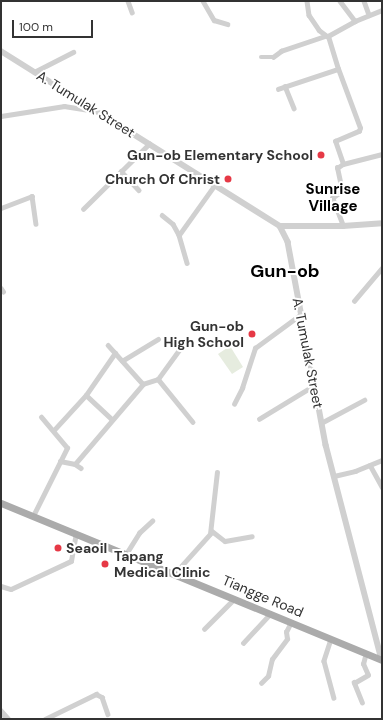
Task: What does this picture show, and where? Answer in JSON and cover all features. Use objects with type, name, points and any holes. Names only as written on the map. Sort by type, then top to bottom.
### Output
[{"type":"main road","name":"Tiangge Road","points":[[1,503],[382,660]]},
{"type":"street","points":[[128,1],[132,12]]},
{"type":"street","points":[[202,1],[214,20],[227,24]]},
{"type":"street","points":[[307,1],[309,15],[327,36],[360,128],[359,131],[336,139],[343,164]]},
{"type":"street","points":[[340,1],[354,20]]},
{"type":"street","points":[[364,1],[369,15]]},
{"type":"street","points":[[261,57],[273,57],[281,51],[327,36],[354,20],[382,10]]},
{"type":"street","name":"A. Tumulak Street","points":[[1,51],[280,226],[288,242],[300,315],[321,423],[382,660]]},
{"type":"street","points":[[34,72],[73,52]]},
{"type":"street","points":[[278,89],[338,69]]},
{"type":"street","points":[[286,86],[294,108]]},
{"type":"street","points":[[1,116],[64,106],[100,112]]},
{"type":"street","points":[[83,209],[149,144]]},
{"type":"street","points":[[343,226],[332,198],[342,192],[336,168],[343,164],[382,154]]},
{"type":"street","points":[[121,171],[139,190]]},
{"type":"street","points":[[179,235],[214,186]]},
{"type":"street","points":[[1,208],[32,196],[36,224]]},
{"type":"street","points":[[162,215],[173,224],[179,235],[187,263]]},
{"type":"street","points":[[280,226],[343,226],[382,223]]},
{"type":"street","points":[[354,301],[382,268]]},
{"type":"street","points":[[234,404],[242,388],[255,348],[300,315]]},
{"type":"street","points":[[122,361],[158,339]]},
{"type":"street","points":[[108,345],[144,384]]},
{"type":"street","points":[[75,464],[112,419],[144,384],[158,379],[180,349]]},
{"type":"street","points":[[54,430],[86,395],[115,353]]},
{"type":"street","points":[[158,379],[193,422]]},
{"type":"street","points":[[259,419],[314,386]]},
{"type":"street","points":[[86,395],[112,419]]},
{"type":"street","points":[[321,423],[364,400]]},
{"type":"street","points":[[33,516],[66,446],[54,430],[41,417]]},
{"type":"street","points":[[334,476],[382,460]]},
{"type":"street","points":[[60,461],[75,464],[81,468]]},
{"type":"street","points":[[370,465],[382,487]]},
{"type":"street","points":[[174,573],[212,531],[217,472]]},
{"type":"street","points":[[126,554],[139,533],[152,521]]},
{"type":"street","points":[[212,531],[225,541],[252,536]]},
{"type":"street","points":[[1,586],[11,589],[70,561],[76,534]]},
{"type":"street","points":[[204,629],[234,599]]},
{"type":"street","points":[[242,643],[270,614]]},
{"type":"street","points":[[261,683],[268,676],[272,659],[287,639],[286,632],[291,622]]},
{"type":"street","points":[[331,639],[324,662],[334,698]]},
{"type":"street","points":[[362,703],[354,683],[368,675],[363,664],[366,653]]},
{"type":"street","points":[[46,719],[96,694],[102,697],[108,714]]},
{"type":"street","points":[[1,711],[8,719]]},
{"type":"shaded area","points":[[230,346],[243,367],[232,374],[218,354]]},
{"type":"place","name":"Gun-ob Elementary School","points":[[321,155]]},
{"type":"place","name":"Church Of Christ","points":[[228,179]]},
{"type":"place","name":"Gun-ob High School","points":[[252,334]]},
{"type":"place","name":"Seaoil","points":[[58,548]]},
{"type":"place","name":"Tapang Medical Clinic","points":[[105,564]]},
{"type":"district","name":"Sunrise Village","points":[[333,198]]},
{"type":"district","name":"Gun-ob","points":[[285,271]]}]
